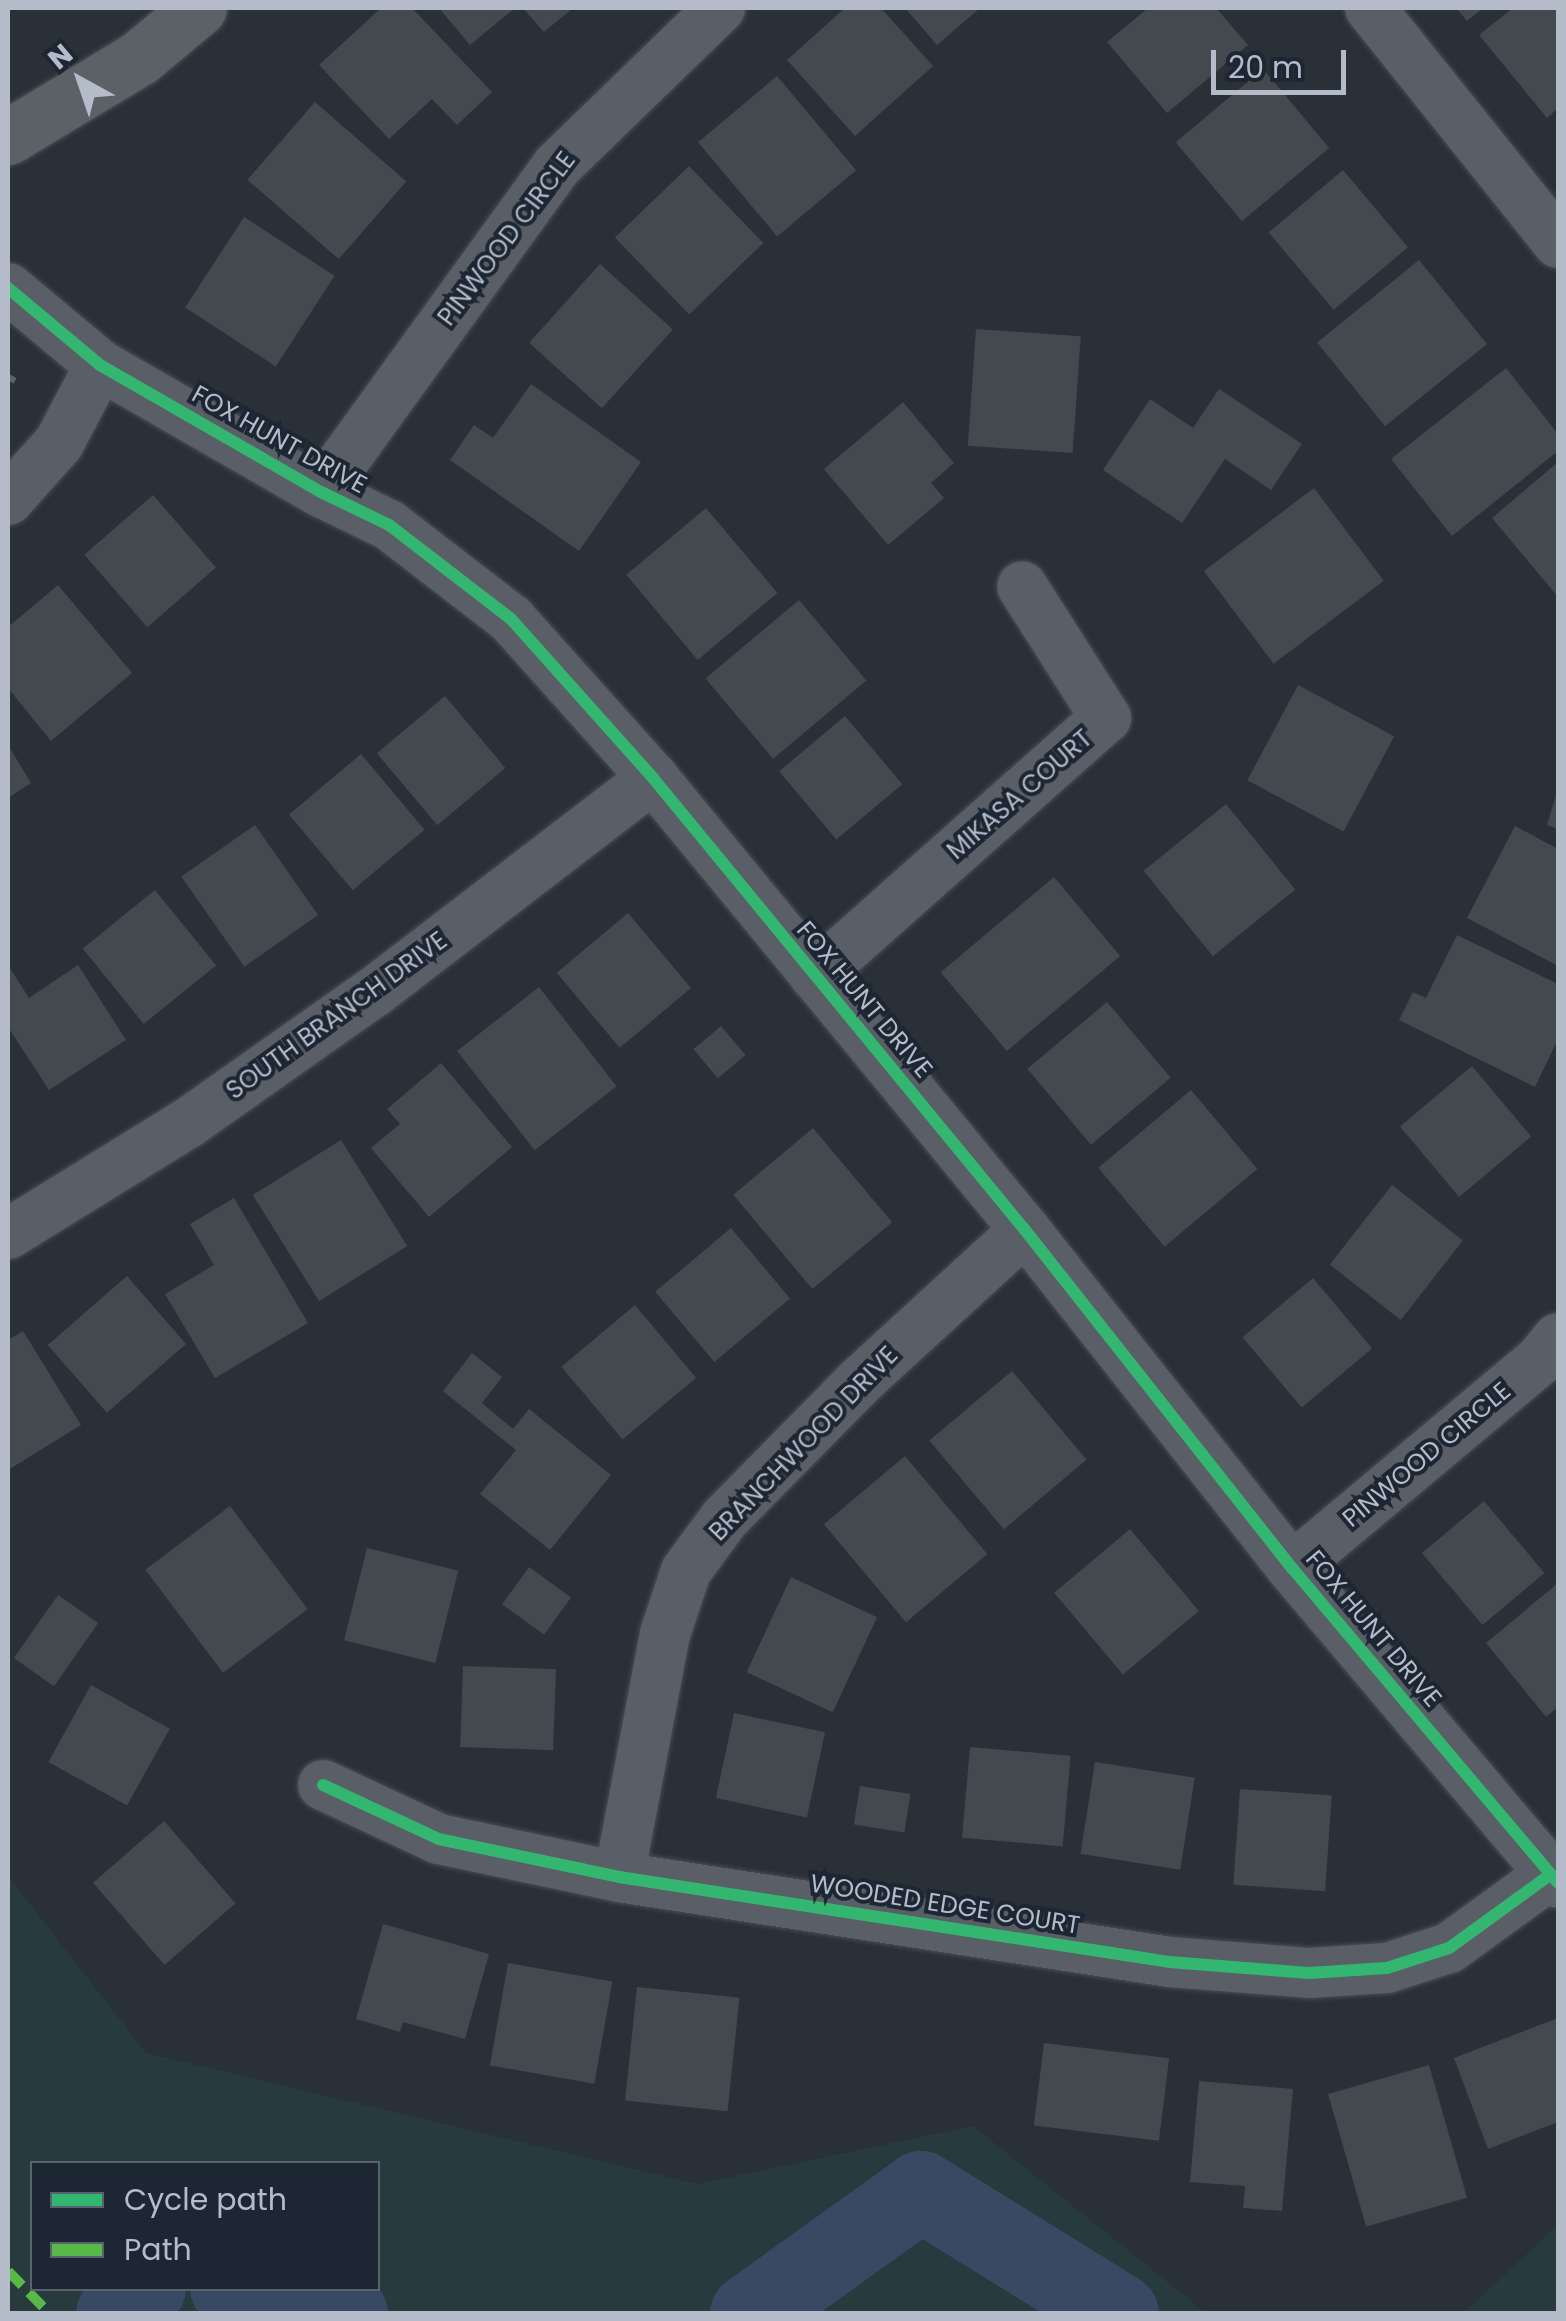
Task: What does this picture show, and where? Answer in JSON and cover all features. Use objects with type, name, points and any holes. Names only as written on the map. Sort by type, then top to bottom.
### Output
[{"type":"main road","points":[[8,138],[138,58],[198,8]]},
{"type":"street","name":"PINWOOD CIRCLE","points":[[321,492],[556,166],[720,8]]},
{"type":"street","points":[[1370,8],[1558,242]]},
{"type":"street","name":"FOX HUNT DRIVE","points":[[8,288],[100,366],[321,492],[389,525],[511,619],[652,778],[1025,1230],[1292,1568],[1554,1879]]},
{"type":"street","points":[[8,500],[59,443],[100,366]]},
{"type":"street","name":"MIKASA COURT","points":[[815,976],[1106,718],[1022,586]]},
{"type":"street","name":"SOUTH BRANCH DRIVE","points":[[8,1234],[204,1112],[374,992],[652,778]]},
{"type":"street","name":"BRANCHWOOD DRIVE","points":[[619,1878],[664,1634],[686,1571],[725,1518],[858,1382],[1025,1230]]},
{"type":"street","name":"PINWOOD CIRCLE","points":[[1292,1568],[1540,1360],[1558,1338]]},
{"type":"street","name":"WOODED EDGE COURT","points":[[323,1785],[439,1840],[619,1878],[1170,1962],[1309,1973],[1386,1968],[1450,1948],[1554,1879]]},
{"type":"path","points":[[8,377],[20,384]]},
{"type":"green space","points":[[8,1876],[146,2053],[698,2184],[973,2126],[1206,2313],[8,2313]]},
{"type":"green space","points":[[1558,2225],[1558,2313],[1464,2313]]},
{"type":"building","points":[[381,8],[412,8],[492,92],[457,125],[432,99],[389,139],[319,65]]},
{"type":"building","points":[[439,8],[515,8],[470,45]]},
{"type":"building","points":[[523,8],[573,8],[544,32]]},
{"type":"building","points":[[845,8],[881,8],[933,66],[855,136],[787,60]]},
{"type":"building","points":[[905,8],[980,8],[937,45]]},
{"type":"building","points":[[1148,8],[1216,8],[1248,45],[1167,113],[1107,42]]},
{"type":"building","points":[[1456,8],[1483,8],[1467,21]]},
{"type":"building","points":[[1513,8],[1558,8],[1558,108],[1547,118],[1479,35]]},
{"type":"building","points":[[1263,69],[1329,148],[1242,221],[1176,142]]},
{"type":"building","points":[[777,76],[856,170],[777,236],[698,142]]},
{"type":"building","points":[[315,102],[406,181],[339,259],[247,180]]},
{"type":"building","points":[[689,166],[763,243],[689,315],[615,238]]},
{"type":"building","points":[[1343,170],[1408,247],[1334,310],[1269,232]]},
{"type":"building","points":[[244,217],[335,276],[276,366],[185,308]]},
{"type":"building","points":[[1419,260],[1487,344],[1385,426],[1317,342]]},
{"type":"building","points":[[600,264],[673,330],[602,408],[529,343]]},
{"type":"building","points":[[976,329],[1081,336],[1073,453],[968,446]]},
{"type":"building","points":[[1506,368],[1558,434],[1558,451],[1452,536],[1391,459]]},
{"type":"building","points":[[531,384],[641,462],[579,551],[450,460],[474,425],[493,438]]},
{"type":"building","points":[[1219,389],[1302,444],[1271,490],[1225,459],[1182,523],[1103,470],[1150,399],[1193,428]]},
{"type":"building","points":[[903,402],[954,463],[931,483],[944,498],[888,545],[824,469]]},
{"type":"building","points":[[1558,462],[1558,597],[1492,518]]},
{"type":"building","points":[[1314,488],[1384,581],[1274,664],[1204,571]]},
{"type":"building","points":[[153,495],[216,567],[147,627],[84,555]]},
{"type":"building","points":[[706,508],[777,593],[698,660],[626,575]]},
{"type":"building","points":[[58,585],[132,673],[51,741],[8,688],[8,627]]},
{"type":"building","points":[[799,600],[866,680],[773,759],[706,678]]},
{"type":"building","points":[[1298,685],[1394,736],[1344,832],[1247,780]]},
{"type":"building","points":[[445,696],[505,768],[437,825],[377,753]]},
{"type":"building","points":[[845,716],[902,784],[836,839],[779,771]]},
{"type":"building","points":[[8,745],[31,783],[8,798]]},
{"type":"building","points":[[361,754],[425,830],[353,890],[289,814]]},
{"type":"building","points":[[1558,788],[1558,829],[1547,825]]},
{"type":"building","points":[[1226,804],[1295,889],[1213,956],[1144,871]]},
{"type":"building","points":[[255,825],[318,915],[244,967],[181,877]]},
{"type":"building","points":[[1515,826],[1558,849],[1558,966],[1467,918]]},
{"type":"building","points":[[1054,877],[1120,956],[1007,1051],[941,972]]},
{"type":"building","points":[[155,890],[216,965],[144,1024],[83,949]]},
{"type":"building","points":[[628,913],[691,988],[620,1048],[557,973]]},
{"type":"building","points":[[1457,935],[1558,984],[1558,1039],[1535,1087],[1399,1020],[1413,992],[1426,998]]},
{"type":"building","points":[[8,965],[29,998],[78,965],[126,1040],[49,1090],[8,1027]]},
{"type":"building","points":[[539,987],[617,1086],[535,1150],[457,1051]]},
{"type":"building","points":[[1107,1002],[1171,1078],[1091,1145],[1027,1069]]},
{"type":"building","points":[[721,1026],[745,1055],[718,1078],[693,1049]]},
{"type":"building","points":[[441,1063],[512,1147],[429,1217],[371,1148],[400,1124],[387,1109]]},
{"type":"building","points":[[1472,1066],[1531,1136],[1459,1197],[1400,1126]]},
{"type":"building","points":[[1191,1090],[1257,1169],[1165,1247],[1098,1168]]},
{"type":"building","points":[[813,1128],[892,1222],[812,1289],[733,1195]]},
{"type":"building","points":[[341,1140],[407,1246],[319,1301],[253,1195]]},
{"type":"building","points":[[1392,1185],[1463,1240],[1401,1320],[1330,1265]]},
{"type":"building","points":[[234,1198],[308,1323],[215,1378],[165,1294],[214,1265],[190,1224]]},
{"type":"building","points":[[731,1228],[790,1298],[714,1362],[655,1292]]},
{"type":"building","points":[[127,1276],[186,1344],[107,1413],[48,1345]]},
{"type":"building","points":[[1313,1278],[1372,1348],[1302,1408],[1243,1337]]},
{"type":"building","points":[[635,1305],[696,1378],[623,1439],[561,1367]]},
{"type":"building","points":[[23,1331],[81,1425],[8,1470],[8,1340]]},
{"type":"building","points":[[472,1353],[502,1377],[482,1403],[513,1429],[529,1409],[611,1475],[550,1550],[480,1494],[516,1450],[443,1391]]},
{"type":"building","points":[[1012,1371],[1087,1460],[1004,1529],[929,1440]]},
{"type":"building","points":[[905,1456],[987,1554],[906,1622],[824,1524]]},
{"type":"building","points":[[1484,1501],[1544,1573],[1482,1625],[1422,1553]]},
{"type":"building","points":[[230,1506],[308,1609],[223,1673],[145,1570]]},
{"type":"building","points":[[1130,1529],[1199,1611],[1123,1675],[1054,1593]]},
{"type":"building","points":[[367,1548],[458,1571],[435,1663],[344,1640]]},
{"type":"building","points":[[529,1567],[571,1598],[544,1635],[502,1604]]},
{"type":"building","points":[[791,1577],[877,1617],[833,1712],[747,1672]]},
{"type":"building","points":[[1558,1583],[1558,1707],[1546,1717],[1486,1643]]},
{"type":"building","points":[[58,1595],[98,1623],[54,1686],[14,1658]]},
{"type":"building","points":[[463,1666],[556,1669],[553,1750],[460,1747]]},
{"type":"building","points":[[91,1685],[170,1729],[127,1806],[48,1762]]},
{"type":"building","points":[[734,1713],[825,1732],[807,1817],[716,1798]]},
{"type":"building","points":[[970,1747],[1071,1756],[1063,1846],[962,1838]]},
{"type":"building","points":[[1095,1762],[1195,1778],[1180,1870],[1080,1854]]},
{"type":"building","points":[[860,1786],[910,1794],[904,1832],[854,1825]]},
{"type":"building","points":[[1240,1789],[1332,1795],[1325,1891],[1233,1885]]},
{"type":"building","points":[[164,1821],[236,1903],[165,1965],[93,1883]]},
{"type":"building","points":[[383,1924],[489,1954],[465,2039],[403,2022],[400,2032],[356,2019]]},
{"type":"building","points":[[508,1963],[612,1981],[594,2084],[490,2065]]},
{"type":"building","points":[[637,1987],[739,1998],[728,2111],[625,2100]]},
{"type":"building","points":[[1558,2018],[1558,2122],[1488,2149],[1454,2058]]},
{"type":"building","points":[[1044,2043],[1169,2058],[1159,2141],[1034,2125]]},
{"type":"building","points":[[1429,2065],[1467,2198],[1366,2227],[1328,2094]]},
{"type":"building","points":[[1199,2081],[1293,2089],[1282,2211],[1243,2208],[1245,2186],[1190,2182]]},
{"type":"waterway","points":[[750,2314],[921,2191],[1119,2314]]},
{"type":"waterway","points":[[116,2314],[143,2291]]},
{"type":"waterway","points":[[244,2291],[348,2314]]},
{"type":"marked path","points":[[8,2271],[50,2314]]},
{"type":"cycle path","points":[[8,288],[100,365],[321,492],[389,525],[511,619],[653,778],[1025,1230],[1292,1568],[1558,1883]]},
{"type":"cycle path","points":[[323,1785],[439,1839],[619,1877],[1170,1962],[1309,1973],[1387,1968],[1449,1948],[1550,1875]]}]
